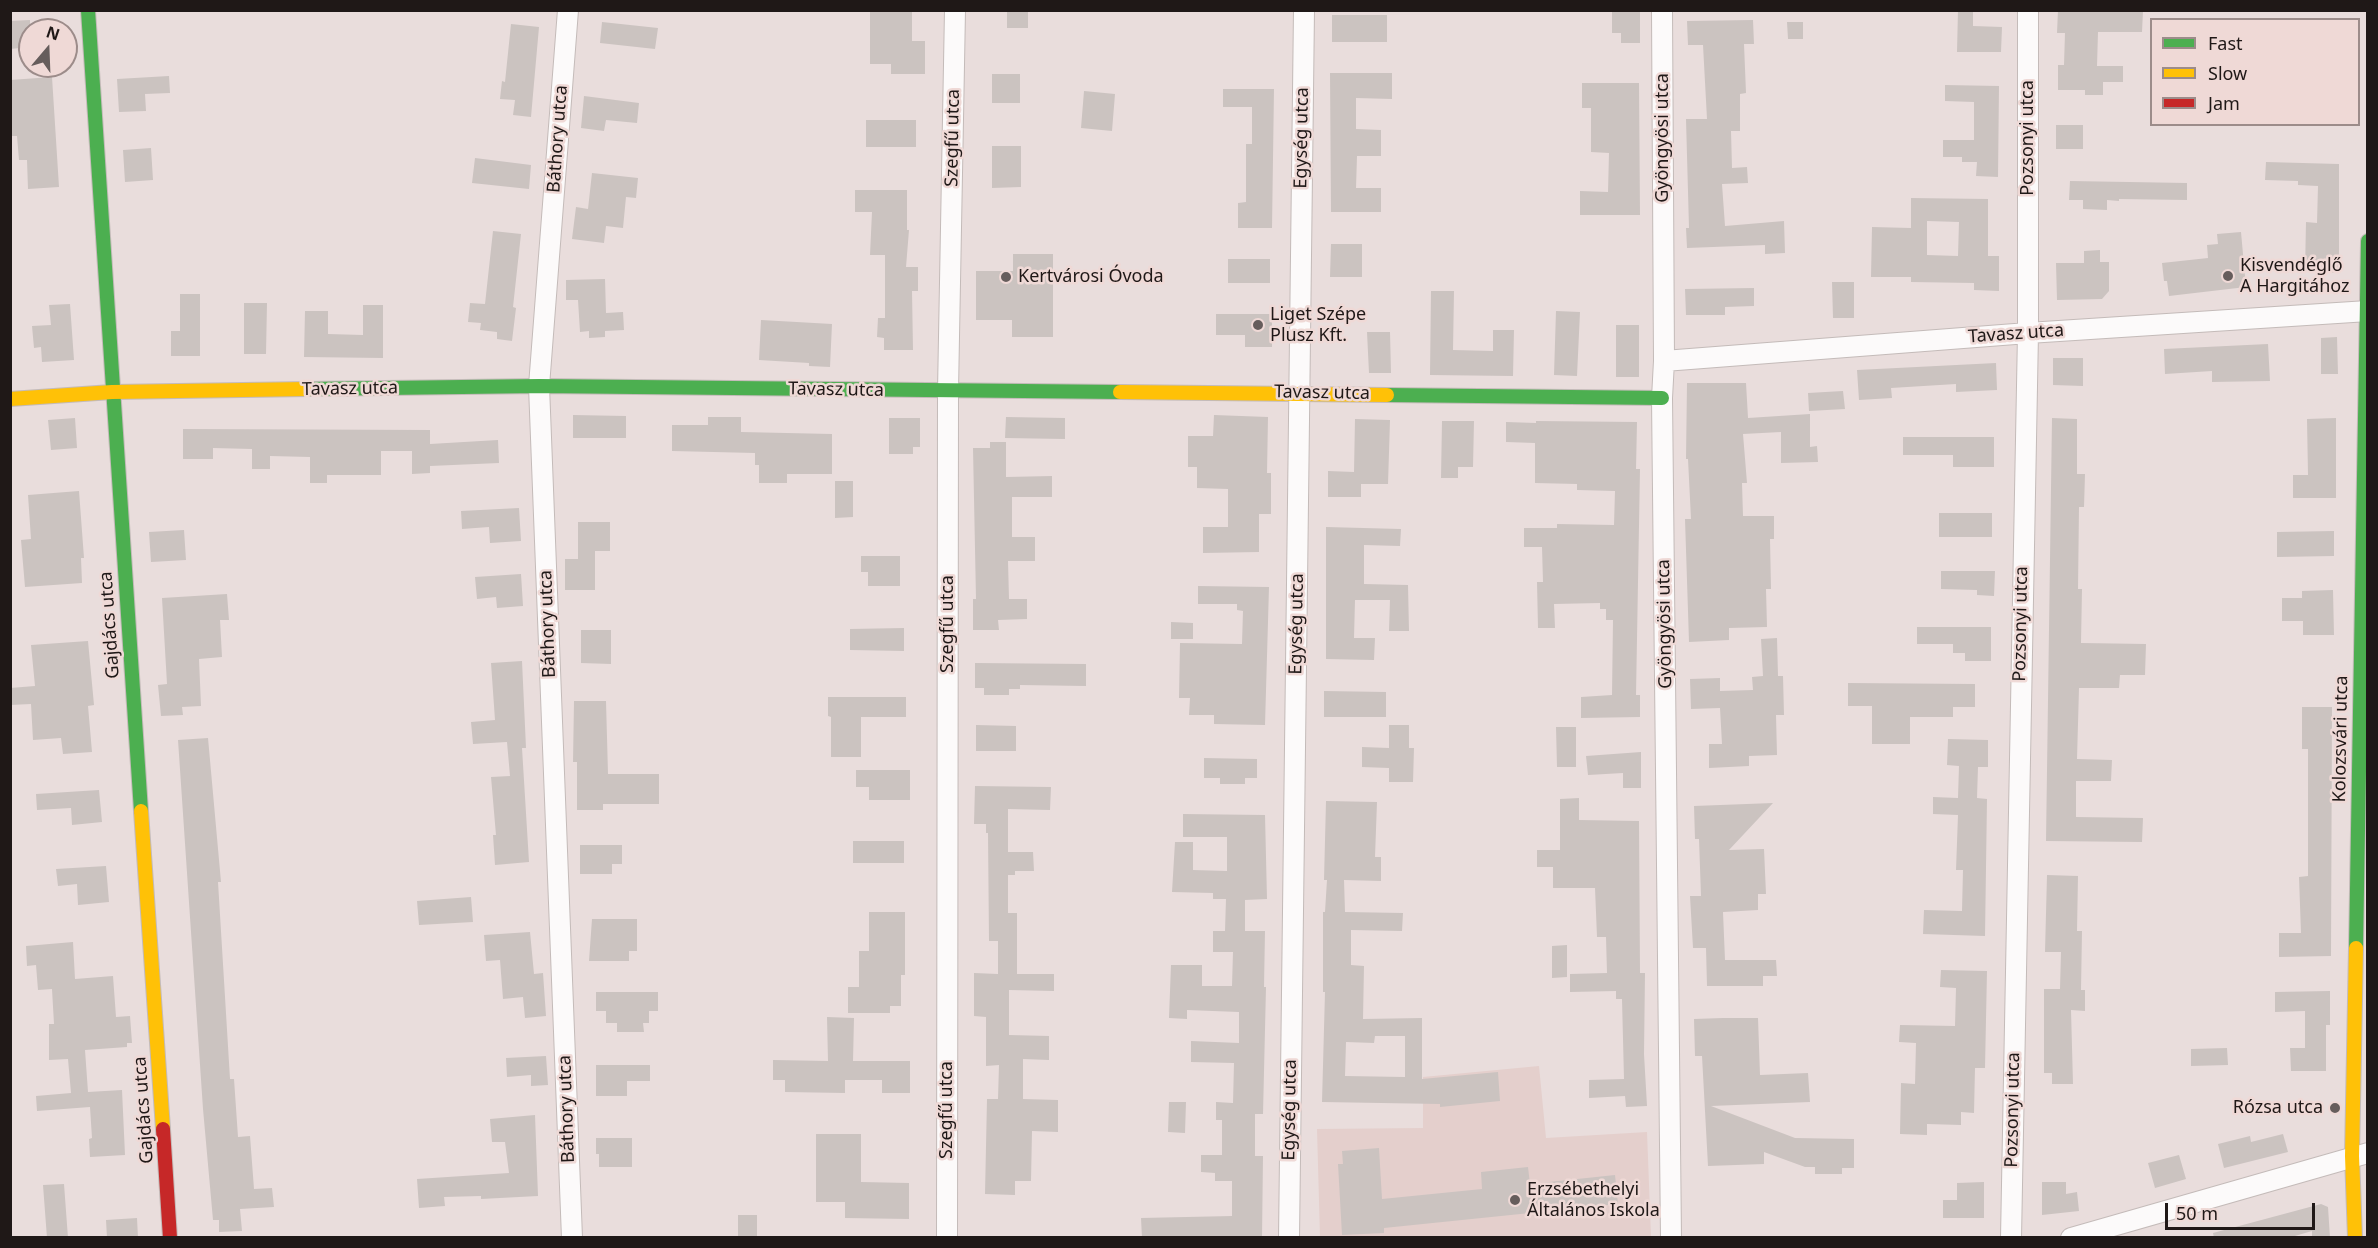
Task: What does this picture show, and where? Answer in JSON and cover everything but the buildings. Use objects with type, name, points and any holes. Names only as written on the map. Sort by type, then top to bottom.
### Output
[{"type":"street","name":"Gajdács utca","points":[[88,10],[170,1238]]},
{"type":"street","name":"Báthory utca","points":[[568,10],[539,386],[572,1238]]},
{"type":"street","name":"Szegfű utca","points":[[947,1238],[948,392],[955,10]]},
{"type":"street","name":"Egység utca","points":[[1289,1238],[1304,10]]},
{"type":"street","name":"Gyöngyösi utca","points":[[1662,10],[1664,361],[1662,398],[1671,1238]]},
{"type":"street","name":"Pozsonyi utca","points":[[2011,1238],[2028,333],[2028,10]]},
{"type":"street","name":"Kolozsvári utca","points":[[2355,1238],[2360,1155],[2367,241]]},
{"type":"street","name":"Tavasz utca","points":[[1664,361],[2028,333],[2367,311]]},
{"type":"street","name":"Tavasz utca","points":[[10,399],[112,392],[539,386],[1662,398]]},
{"type":"street","points":[[2071,1238],[2360,1155]]},
{"type":"shaded area","points":[[1539,1066],[1546,1138],[1647,1132],[1651,1237],[1320,1237],[1317,1129],[1423,1128],[1423,1077]]},
{"type":"traffic: fast","points":[[88,10],[141,811]]},
{"type":"traffic: fast","points":[[2356,948],[2368,241]]},
{"type":"traffic: fast","points":[[308,389],[539,386],[1120,392]]},
{"type":"traffic: fast","points":[[1387,395],[1662,398]]},
{"type":"traffic: slow","points":[[10,399],[112,392],[308,389]]},
{"type":"traffic: slow","points":[[1120,392],[1387,395]]},
{"type":"traffic: slow","points":[[141,811],[163,1129]]},
{"type":"traffic: slow","points":[[2355,1238],[2352,1156],[2356,948]]},
{"type":"traffic: jam","points":[[163,1129],[170,1238]]},
{"type":"place","name":"Kisvendéglő A Hargitához","points":[[2228,276]]},
{"type":"place","name":"Kertvárosi Óvoda","points":[[1006,277]]},
{"type":"place","name":"Liget Szépe Plusz Kft.","points":[[1258,325]]},
{"type":"place","name":"Rózsa utca","points":[[2335,1108]]},
{"type":"place","name":"Erzsébethelyi Általános Iskola","points":[[1515,1200]]}]
